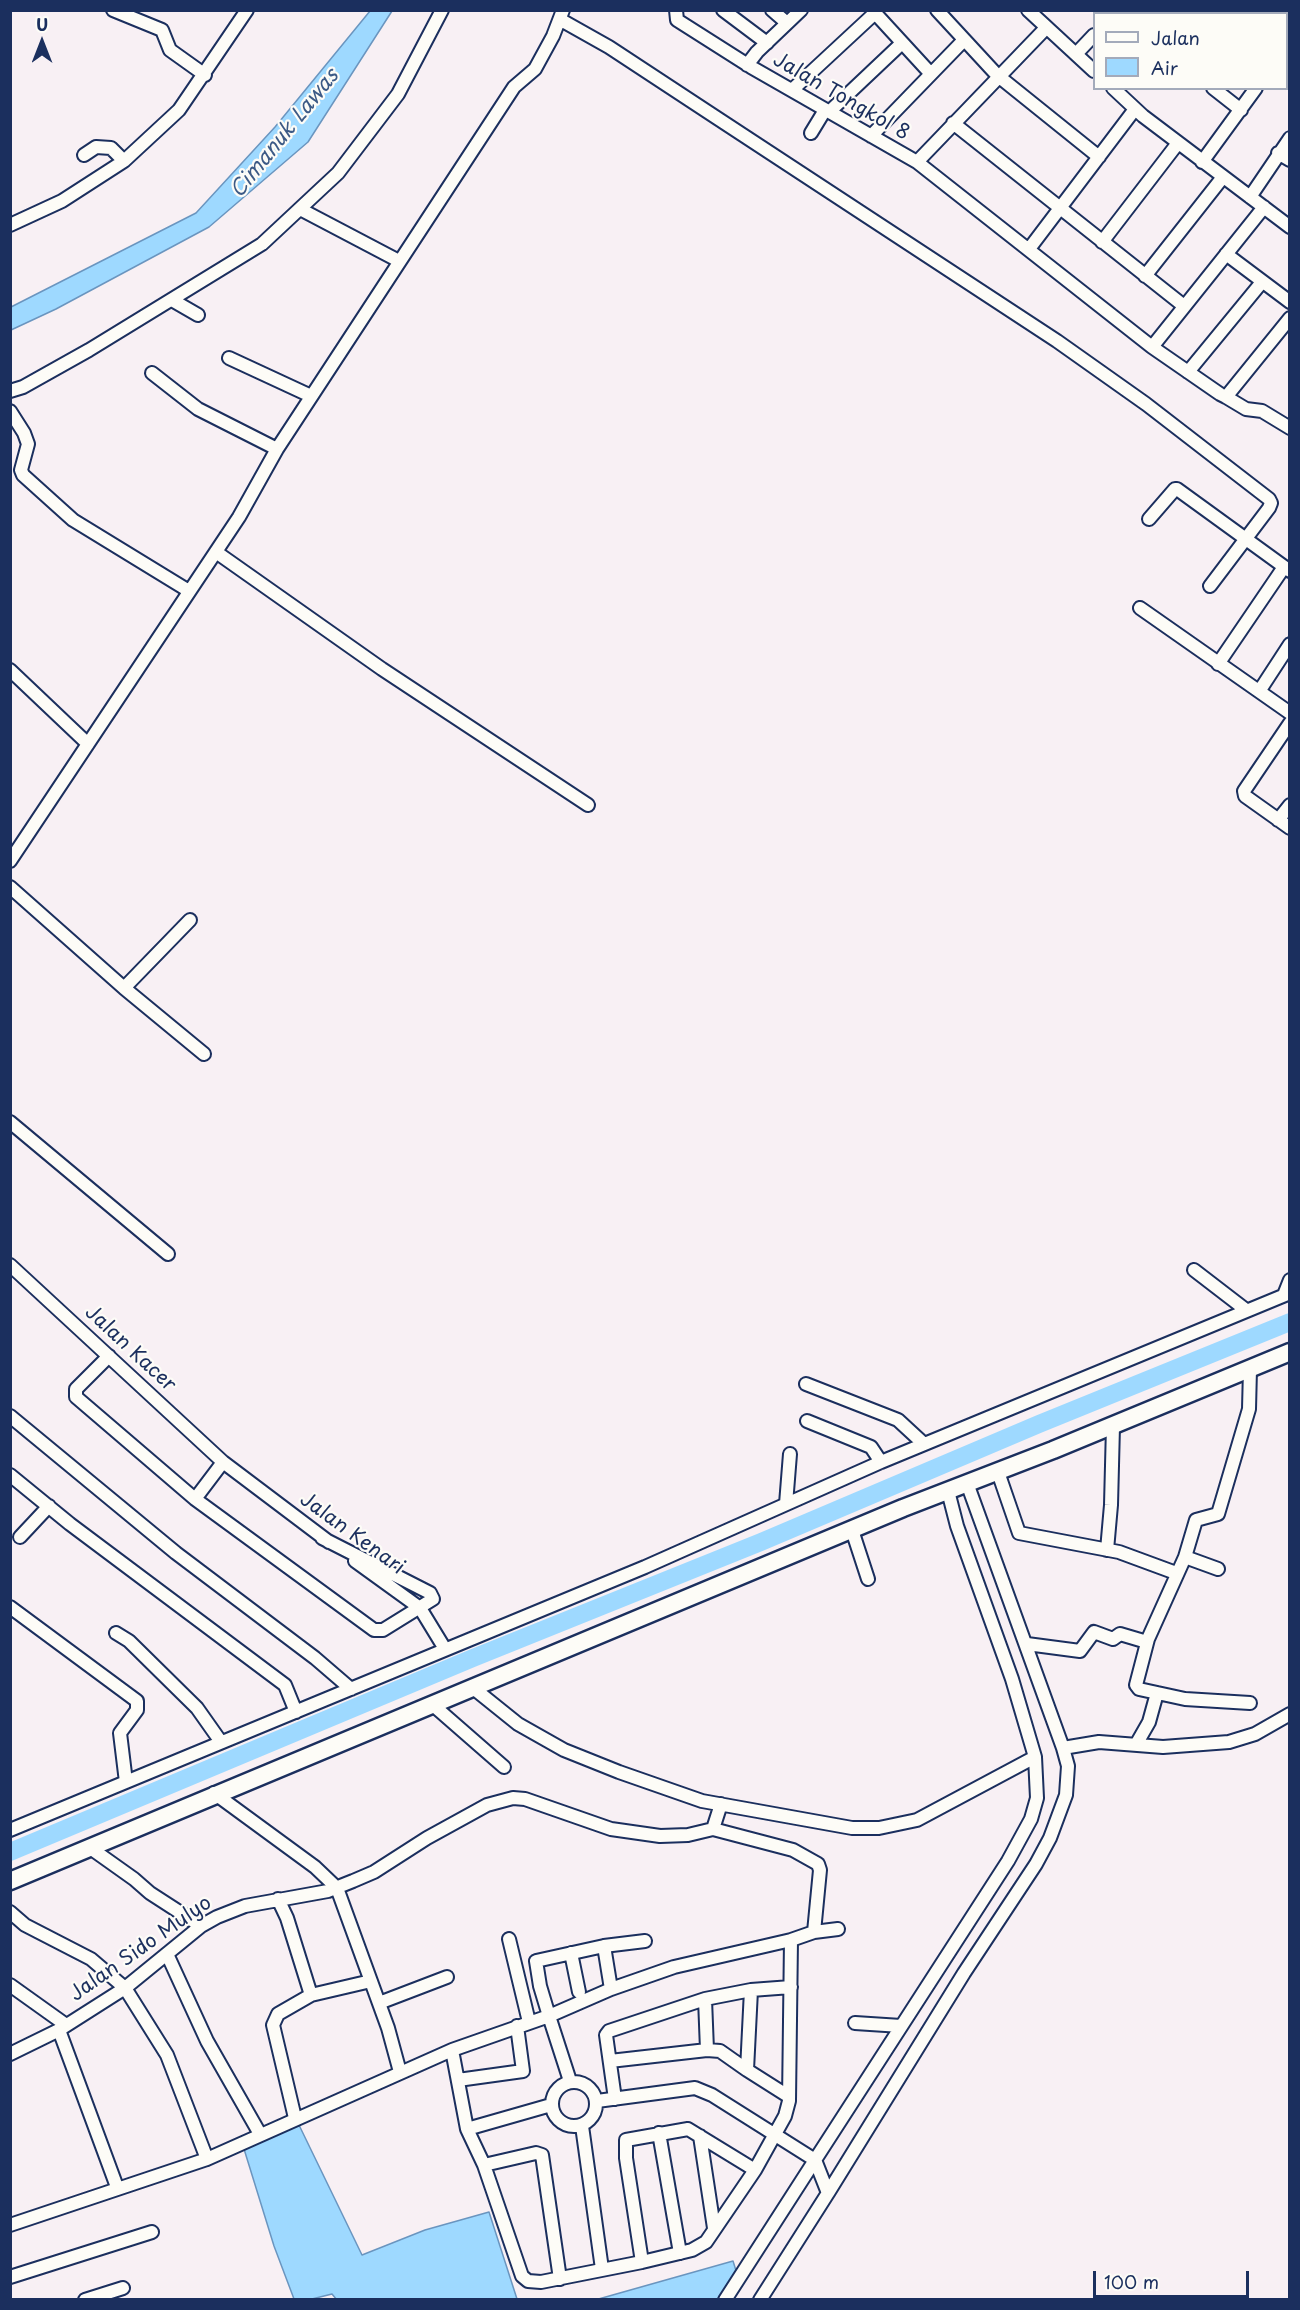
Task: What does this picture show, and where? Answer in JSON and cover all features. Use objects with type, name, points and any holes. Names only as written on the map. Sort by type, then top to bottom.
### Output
[{"type":"street","points":[[113,10],[162,30],[170,50],[205,75]]},
{"type":"street","points":[[10,225],[62,201],[124,161],[179,110],[205,75],[247,10]]},
{"type":"street","points":[[10,391],[23,387],[172,300],[262,244],[338,173],[398,94],[442,10]]},
{"type":"street","name":"Jalan Tongkol 8","points":[[676,10],[676,18],[679,21],[747,65],[916,162],[1188,372],[1246,409],[1262,411],[1290,428]]},
{"type":"street","points":[[723,10],[767,43]]},
{"type":"street","points":[[771,10],[787,23]]},
{"type":"street","points":[[747,65],[801,10]]},
{"type":"street","points":[[938,10],[997,75],[1099,157]]},
{"type":"street","points":[[1028,10],[1045,28],[1093,69]]},
{"type":"street","points":[[792,90],[874,12],[931,74]]},
{"type":"street","points":[[10,861],[246,506],[277,449],[514,87],[535,69],[562,15],[1057,341],[1146,404],[1271,501],[1210,586]]},
{"type":"street","points":[[916,162],[997,75],[1045,28]]},
{"type":"street","points":[[1076,54],[1093,37]]},
{"type":"street","points":[[871,136],[964,40]]},
{"type":"street","points":[[811,133],[827,111],[902,43]]},
{"type":"street","points":[[1115,90],[1178,143],[1290,227]]},
{"type":"street","points":[[1216,90],[1241,110]]},
{"type":"street","points":[[1203,162],[1255,90]]},
{"type":"street","points":[[1029,249],[1135,109]]},
{"type":"street","points":[[953,123],[1184,306]]},
{"type":"street","points":[[1250,197],[1284,156],[1290,138]]},
{"type":"street","points":[[1102,242],[1178,143]]},
{"type":"street","points":[[84,154],[96,147],[111,148],[124,161]]},
{"type":"street","points":[[1145,276],[1223,177]]},
{"type":"street","points":[[1152,346],[1264,207]]},
{"type":"street","points":[[300,209],[399,261]]},
{"type":"street","points":[[1226,254],[1290,302]]},
{"type":"street","points":[[1188,372],[1262,282]]},
{"type":"street","points":[[172,300],[198,315]]},
{"type":"street","points":[[1226,397],[1290,318]]},
{"type":"street","points":[[229,358],[311,396]]},
{"type":"street","points":[[152,373],[198,409],[277,449]]},
{"type":"street","points":[[10,411],[28,444],[21,470],[22,475],[74,520],[189,591]]},
{"type":"street","points":[[1149,519],[1175,489],[1287,569],[1218,664]]},
{"type":"street","points":[[216,552],[382,669],[588,805]]},
{"type":"street","points":[[1140,608],[1290,713]]},
{"type":"street","points":[[1260,690],[1290,644]]},
{"type":"street","points":[[10,670],[88,744]]},
{"type":"street","points":[[1290,723],[1244,791],[1245,796],[1290,828]]},
{"type":"street","points":[[1278,820],[1290,805]]},
{"type":"street","points":[[10,887],[124,988],[204,1054]]},
{"type":"street","points":[[124,988],[190,920]]},
{"type":"street","points":[[10,1122],[168,1254]]},
{"type":"street","name":"Jalan Kacer","points":[[10,1265],[223,1462]]},
{"type":"street","points":[[1194,1270],[1246,1310]]},
{"type":"street","points":[[10,1830],[645,1567],[881,1462],[1287,1294],[1290,1280]]},
{"type":"street","points":[[10,1881],[472,1687],[1290,1352]]},
{"type":"street","points":[[109,1356],[76,1389],[76,1397],[195,1499],[374,1630],[383,1630],[433,1599],[430,1593],[322,1538]]},
{"type":"street","points":[[1250,1369],[1249,1408],[1218,1514],[1196,1520],[1185,1557],[1147,1642],[1136,1685],[1139,1689],[1192,1700],[1250,1703]]},
{"type":"street","points":[[806,1384],[898,1420],[924,1444]]},
{"type":"street","points":[[10,1416],[176,1553],[315,1658],[351,1689]]},
{"type":"street","points":[[807,1421],[872,1447],[881,1462]]},
{"type":"street","points":[[1107,1550],[1113,1426]]},
{"type":"street","points":[[786,1504],[790,1454]]},
{"type":"street","points":[[195,1499],[223,1462]]},
{"type":"street","name":"Jalan Kenari","points":[[223,1462],[322,1538],[420,1608],[445,1649]]},
{"type":"street","points":[[998,1472],[1019,1533],[1107,1550],[1138,1558],[1176,1573]]},
{"type":"street","points":[[10,1475],[285,1685],[296,1712]]},
{"type":"street","points":[[760,2300],[827,2189],[1050,1838],[1068,1785],[1068,1766],[1063,1748],[1027,1644],[957,1487]]},
{"type":"street","points":[[725,2300],[816,2163],[1008,1861],[1030,1819],[1038,1789],[1035,1757],[1012,1679],[957,1526],[957,1487]]},
{"type":"street","points":[[20,1537],[49,1506]]},
{"type":"street","points":[[852,1530],[868,1579]]},
{"type":"street","points":[[1185,1557],[1218,1569]]},
{"type":"street","points":[[10,1606],[137,1701],[136,1710],[120,1733],[126,1782]]},
{"type":"street","points":[[1027,1644],[1080,1651],[1094,1632],[1113,1639],[1120,1634],[1147,1642]]},
{"type":"street","points":[[116,1633],[129,1641],[197,1708],[221,1742]]},
{"type":"street","points":[[472,1687],[518,1724],[564,1750],[629,1776],[702,1801],[852,1828],[899,1825],[917,1820],[1035,1757]]},
{"type":"street","points":[[1137,1743],[1149,1722],[1157,1693]]},
{"type":"street","points":[[433,1705],[504,1767]]},
{"type":"street","points":[[1063,1748],[1099,1742],[1197,1747],[1229,1742],[1256,1734],[1290,1714]]},
{"type":"street","points":[[214,1794],[315,1867],[337,1888],[379,2003],[400,2072]]},
{"type":"street","name":"Jalan Sido Mulyo","points":[[10,2054],[62,2027],[125,1988],[201,1926],[229,1911],[337,1888],[374,1872],[456,1821],[501,1800],[525,1799],[611,1828],[642,1835],[688,1835],[713,1829]]},
{"type":"street","points":[[721,1804],[713,1829],[793,1850],[819,1864],[814,1932]]},
{"type":"street","points":[[88,1847],[150,1893],[201,1926]]},
{"type":"street","points":[[278,1899],[287,1918],[311,1995]]},
{"type":"street","points":[[10,1912],[25,1925],[91,1959],[125,1988],[167,2055],[207,2159]]},
{"type":"street","points":[[10,2224],[207,2159],[452,2050],[549,2016],[611,1989],[674,1967],[791,1940],[814,1932],[838,1929]]},
{"type":"street","points":[[458,2080],[523,2071],[523,2024],[509,1939]]},
{"type":"street","points":[[452,2050],[467,2129],[484,2165],[523,2277],[528,2281],[560,2279],[700,2247],[755,2170],[776,2137],[785,2116],[788,2096],[791,1940]]},
{"type":"street","points":[[570,2082],[535,1963],[538,1959],[604,1946],[645,1941]]},
{"type":"street","points":[[604,1946],[611,1989]]},
{"type":"street","points":[[571,1953],[579,1992]]},
{"type":"street","points":[[167,1954],[207,2041],[260,2134]]},
{"type":"street","points":[[379,2003],[447,1977]]},
{"type":"street","points":[[295,2118],[273,2025],[278,2014],[311,1995],[371,1981]]},
{"type":"street","points":[[10,1985],[62,2027],[117,2187]]},
{"type":"street","points":[[615,2099],[606,2035],[609,2031],[705,1999],[751,1990],[791,1988]]},
{"type":"street","points":[[747,2070],[751,1990]]},
{"type":"street","points":[[705,1999],[707,2050]]},
{"type":"street","points":[[855,2023],[901,2026]]},
{"type":"street","points":[[610,2061],[707,2050],[720,2051],[788,2096]]},
{"type":"street","points":[[570,2082],[584,2083],[597,2101],[593,2116],[582,2126],[565,2124],[559,2120],[551,2105],[556,2090],[570,2082]]},
{"type":"street","points":[[597,2101],[695,2088],[712,2095],[816,2163],[827,2189]]},
{"type":"street","points":[[467,2129],[551,2105]]},
{"type":"street","points":[[582,2126],[602,2269]]},
{"type":"street","points":[[642,2262],[624,2142],[686,2129],[755,2170]]},
{"type":"street","points":[[659,2133],[680,2253]]},
{"type":"street","points":[[700,2136],[714,2228]]},
{"type":"street","points":[[484,2165],[536,2153],[542,2155],[560,2279]]},
{"type":"street","points":[[10,2277],[152,2232]]},
{"type":"street","points":[[85,2300],[123,2288]]},
{"type":"water","name":"Cimanuk Lawas","points":[[370,11],[392,11],[308,142],[209,227],[56,309],[11,330],[11,307],[196,213],[275,127]]},
{"type":"water","points":[[299,2125],[362,2255],[425,2230],[489,2212],[517,2299],[337,2300],[332,2294],[312,2299],[294,2299],[274,2246],[244,2149]]},
{"type":"water","points":[[733,2261],[738,2277],[723,2299],[595,2300]]},
{"type":"waterway","points":[[10,1852],[473,1658],[761,1542],[1039,1424],[1290,1322]]}]
